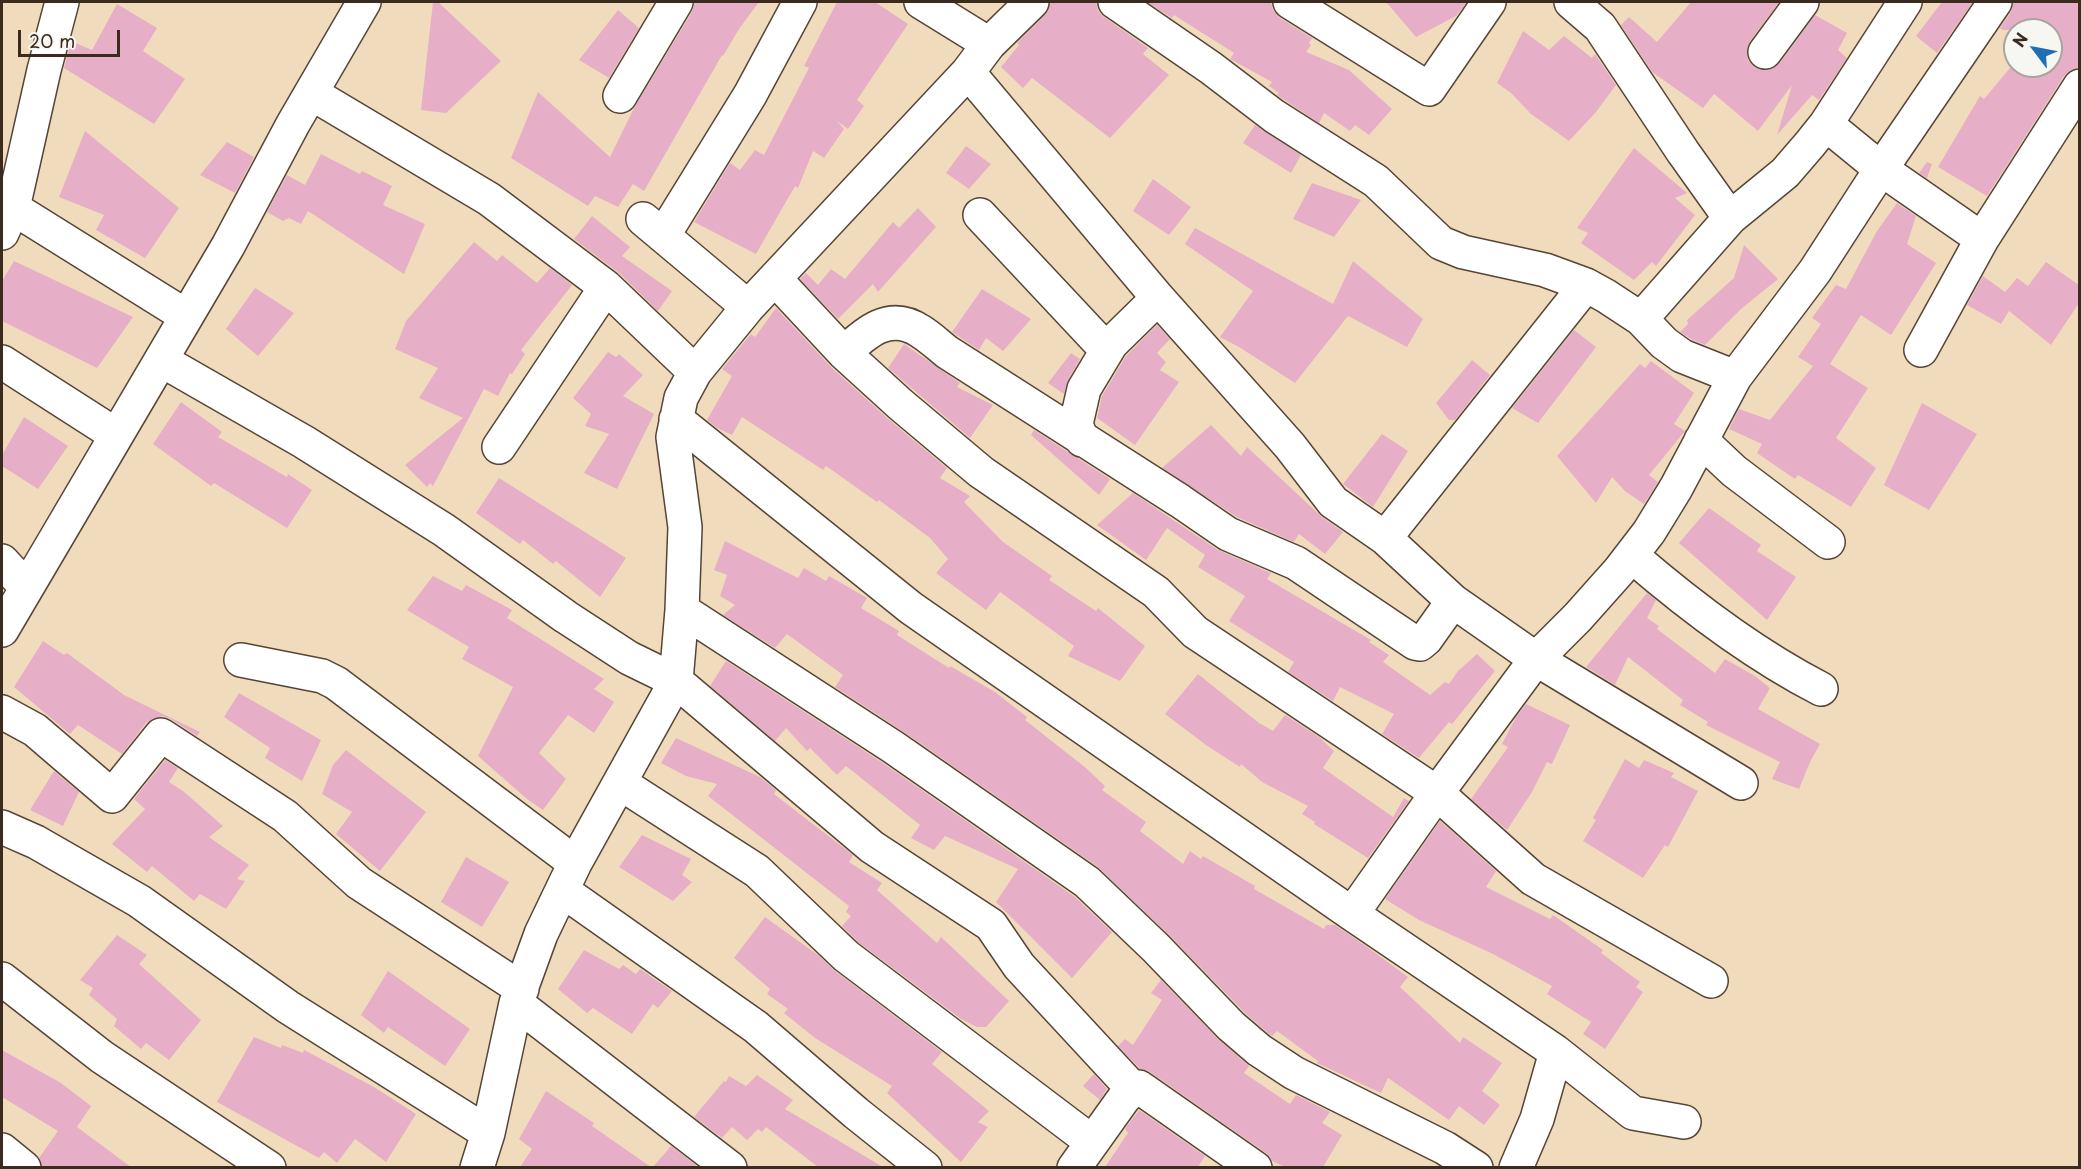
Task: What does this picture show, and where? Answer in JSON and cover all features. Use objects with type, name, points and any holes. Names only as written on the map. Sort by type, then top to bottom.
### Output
[{"type":"street","points":[[62,2],[7,221],[186,316]]},
{"type":"street","points":[[2,630],[228,246],[311,93],[364,2]]},
{"type":"street","points":[[620,96],[676,2]]},
{"type":"street","points":[[748,307],[653,227],[750,95],[800,2]]},
{"type":"street","points":[[921,2],[989,44]]},
{"type":"street","points":[[478,1167],[519,996],[541,934],[569,877],[676,681],[682,610],[685,527],[673,437],[681,398],[695,372],[748,307],[776,280],[968,72],[989,44],[1032,2]]},
{"type":"street","points":[[1116,2],[1211,68],[1274,116],[1376,181],[1441,243],[1463,252],[1545,270],[1586,285],[1641,319],[1664,343],[1682,356],[1735,377]]},
{"type":"street","points":[[1293,2],[1429,89],[1489,2]]},
{"type":"street","points":[[1571,2],[1600,27],[1730,218]]},
{"type":"street","points":[[1765,52],[1802,2]]},
{"type":"street","points":[[1641,319],[1730,218],[1785,173],[1826,124],[1905,2]]},
{"type":"street","points":[[1352,914],[1437,793],[1536,659],[1632,556],[1676,488],[1735,377],[1815,271],[1881,168],[1995,2]]},
{"type":"street","points":[[968,72],[1158,298],[1290,446],[1334,502],[1385,538],[1453,601],[1536,659],[1741,783]]},
{"type":"street","points":[[1921,350],[1982,239],[2030,167],[2079,86]]},
{"type":"street","points":[[311,93],[489,199],[606,287],[695,372]]},
{"type":"street","points":[[1826,124],[1881,168],[1982,239]]},
{"type":"street","points":[[980,215],[1100,343],[1106,346],[1111,344]]},
{"type":"street","points":[[776,280],[844,353],[981,472],[1156,592],[1195,632],[1437,793],[1533,879],[1711,981]]},
{"type":"street","points":[[1385,538],[1586,285]]},
{"type":"street","points":[[499,447],[606,287]]},
{"type":"street","points":[[1082,440],[1076,424],[1084,389],[1111,344],[1158,298]]},
{"type":"street","points":[[844,353],[864,334],[884,324],[897,323],[919,330],[947,352],[1228,534],[1296,563],[1415,643],[1420,644],[1426,639],[1453,601]]},
{"type":"street","points":[[161,360],[304,442],[444,530],[629,658],[676,681],[872,847],[991,925],[1019,966],[1132,1089]]},
{"type":"street","points":[[2,362],[116,435]]},
{"type":"street","points":[[676,419],[911,608],[1352,914],[1556,1052],[1633,1113],[1684,1122]]},
{"type":"street","points":[[1701,440],[1734,471],[1828,542]]},
{"type":"street","points":[[1632,556],[1671,590],[1786,671],[1821,689]]},
{"type":"street","points":[[2,561],[26,587]]},
{"type":"street","points":[[682,610],[893,747],[1087,882],[1156,948],[1231,1026],[1259,1050],[1294,1073],[1445,1148],[1476,1167]]},
{"type":"street","points":[[241,660],[322,676],[336,683],[569,877],[756,1027],[856,1113],[925,1167]]},
{"type":"street","points":[[2,712],[35,730],[112,796],[161,735],[285,816],[359,884],[519,996],[730,1167]]},
{"type":"street","points":[[620,783],[757,871],[846,956],[1083,1155],[1124,1098],[1132,1089],[1139,1087],[1255,1167]]},
{"type":"street","points":[[2,827],[36,842],[139,901],[288,1007],[488,1133]]},
{"type":"street","points":[[2,979],[102,1057],[269,1167]]},
{"type":"street","points":[[1516,1167],[1537,1119],[1556,1052]]},
{"type":"street","points":[[2,1150],[24,1167]]},
{"type":"building","points":[[433,2],[438,2],[501,61],[446,113],[421,110]]},
{"type":"building","points":[[695,2],[759,2],[722,55],[644,191],[633,184],[618,207],[595,196],[588,206],[511,158],[538,92],[610,157],[634,108],[692,12]]},
{"type":"building","points":[[837,2],[875,2],[908,24],[857,100],[864,106],[848,129],[837,121],[844,129],[824,158],[813,151],[798,188],[795,186],[756,254],[694,222],[730,163],[740,170],[755,150],[764,155],[809,68],[804,66]]},
{"type":"building","points":[[1051,2],[1096,2],[1098,11],[1104,17],[1148,48],[1143,54],[1169,75],[1110,138],[1032,78],[1023,88],[1001,67],[1019,45],[1017,43],[1045,15]]},
{"type":"building","points":[[1147,2],[1271,2],[1273,10],[1280,18],[1312,38],[1309,43],[1311,45],[1306,52],[1349,70],[1392,109],[1369,135],[1355,125],[1350,131],[1324,113],[1319,123],[1277,95],[1279,93],[1269,86],[1272,82],[1230,59],[1234,53],[1174,15],[1172,18]]},
{"type":"building","points":[[1386,2],[1467,2],[1456,16],[1416,37]]},
{"type":"building","points":[[1691,2],[1779,2],[1750,41],[1747,49],[1748,60],[1754,67],[1762,70],[1772,69],[1780,63],[1815,15],[1847,33],[1838,50],[1847,58],[1819,100],[1812,95],[1777,135],[1792,85],[1758,131],[1714,94],[1703,108],[1652,72],[1621,25],[1629,17],[1657,42]]},
{"type":"building","points":[[1942,2],[1973,2],[1937,53],[1916,36]]},
{"type":"building","points":[[2013,2],[2079,2],[2079,67],[2071,70],[2063,78],[2063,18],[2007,18]]},
{"type":"building","points":[[117,4],[157,28],[143,51],[185,79],[154,124],[64,68],[71,41],[92,50]]},
{"type":"building","points":[[618,10],[639,28],[609,78],[579,60]]},
{"type":"building","points":[[1523,31],[1549,50],[1564,36],[1592,58],[1595,54],[1616,85],[1596,112],[1569,141],[1531,114],[1511,93],[1497,83]]},
{"type":"building","points":[[2003,76],[2063,78],[1987,196],[1938,167],[1980,96],[1984,99]]},
{"type":"building","points":[[1255,125],[1301,155],[1291,173],[1243,143]]},
{"type":"building","points":[[85,131],[179,208],[145,258],[96,230],[104,215],[59,197]]},
{"type":"building","points":[[227,142],[254,157],[235,193],[200,175]]},
{"type":"building","points":[[966,146],[991,164],[969,189],[946,173]]},
{"type":"building","points":[[1634,148],[1687,193],[1675,198],[1695,215],[1656,266],[1652,262],[1634,280],[1581,243],[1588,233],[1577,228]]},
{"type":"building","points":[[321,154],[360,174],[362,171],[392,186],[383,205],[425,224],[404,274],[308,211],[301,224],[289,218],[283,221],[267,212],[287,175],[305,185]]},
{"type":"building","points":[[1927,162],[1932,164],[1927,178],[1919,173]]},
{"type":"building","points":[[1153,179],[1191,207],[1169,235],[1133,211]]},
{"type":"building","points":[[1312,183],[1361,200],[1334,237],[1293,219]]},
{"type":"building","points":[[1897,203],[1916,216],[1907,244],[1936,263],[1891,335],[1861,315],[1830,364],[1868,388],[1836,438],[1876,468],[1851,507],[1798,475],[1795,479],[1757,453],[1762,444],[1729,429],[1739,409],[1770,420],[1813,366],[1798,357],[1821,324],[1812,318],[1836,285],[1846,289],[1877,231]]},
{"type":"building","points":[[918,208],[936,227],[878,292],[873,284],[838,319],[800,279],[806,273],[818,285],[831,269],[845,279],[893,222],[899,228]]},
{"type":"building","points":[[592,216],[630,247],[622,256],[672,291],[658,311],[619,273],[574,239]]},
{"type":"building","points":[[1195,228],[1333,304],[1353,261],[1423,319],[1407,347],[1348,316],[1295,383],[1220,337],[1253,291],[1185,244]]},
{"type":"building","points":[[474,242],[497,261],[502,255],[537,283],[550,268],[572,285],[521,350],[525,354],[512,374],[510,373],[498,396],[484,389],[433,486],[430,483],[427,487],[405,465],[463,418],[419,398],[438,368],[395,349],[406,321]]},
{"type":"building","points":[[1744,245],[1778,279],[1741,309],[1705,345],[1680,332],[1688,324],[1687,320],[1734,278]]},
{"type":"building","points":[[14,261],[133,317],[97,368],[2,321],[2,281]]},
{"type":"building","points":[[2046,262],[2079,285],[2079,303],[2051,345],[2009,311],[2001,324],[1967,305],[1983,276],[2005,292],[2017,278],[2028,286]]},
{"type":"building","points":[[255,288],[294,313],[258,356],[226,329]]},
{"type":"building","points":[[982,289],[1031,319],[1003,351],[986,338],[979,350],[952,332]]},
{"type":"building","points":[[776,308],[831,367],[947,468],[940,478],[970,496],[964,502],[1003,542],[1052,576],[1049,580],[1096,611],[1098,608],[1145,646],[1120,681],[1068,656],[1074,646],[1000,592],[986,610],[936,573],[948,559],[930,538],[879,500],[877,502],[826,466],[823,470],[742,417],[732,435],[707,420],[732,376],[722,369],[751,334],[755,337]]},
{"type":"building","points":[[1157,325],[1170,339],[1157,353],[1166,362],[1160,370],[1179,382],[1135,445],[1097,418],[1102,396],[1126,356]]},
{"type":"building","points":[[1574,330],[1596,347],[1538,423],[1512,408]]},
{"type":"building","points":[[904,344],[960,383],[957,387],[993,405],[970,438],[888,368]]},
{"type":"building","points":[[608,352],[616,357],[619,354],[643,375],[623,396],[654,414],[617,489],[584,473],[609,434],[585,426],[591,414],[573,398]]},
{"type":"building","points":[[1071,353],[1080,359],[1068,380],[1064,394],[1048,383]]},
{"type":"building","points":[[1472,360],[1490,375],[1455,420],[1449,420],[1436,403]]},
{"type":"building","points":[[1651,361],[1694,393],[1674,424],[1685,431],[1649,475],[1658,482],[1644,504],[1625,491],[1612,477],[1596,503],[1557,456],[1640,364],[1645,368]]},
{"type":"building","points":[[181,402],[222,432],[218,437],[287,477],[288,474],[312,490],[287,528],[214,483],[211,486],[153,444]]},
{"type":"building","points":[[1922,403],[1977,434],[1929,510],[1884,485]]},
{"type":"building","points":[[24,417],[68,446],[38,489],[2,466],[2,455]]},
{"type":"building","points":[[1211,425],[1241,456],[1247,447],[1322,517],[1343,532],[1325,554],[1299,534],[1294,542],[1237,517],[1162,468]]},
{"type":"building","points":[[1034,430],[1110,479],[1099,495],[1031,435]]},
{"type":"building","points":[[1382,434],[1408,451],[1373,507],[1343,484]]},
{"type":"building","points":[[499,478],[626,558],[600,597],[556,561],[553,564],[523,540],[520,544],[476,513]]},
{"type":"building","points":[[1133,493],[1218,550],[1271,573],[1267,579],[1371,640],[1369,642],[1389,655],[1383,662],[1430,695],[1445,682],[1449,684],[1458,671],[1477,654],[1495,671],[1452,724],[1449,722],[1419,758],[1382,734],[1394,714],[1340,687],[1333,701],[1288,672],[1294,662],[1229,621],[1245,596],[1198,567],[1205,555],[1167,528],[1146,560],[1097,525]]},
{"type":"building","points":[[1709,508],[1761,545],[1757,551],[1796,577],[1767,620],[1679,543]]},
{"type":"building","points":[[725,541],[798,578],[804,568],[826,581],[829,576],[867,598],[861,608],[899,631],[897,635],[949,668],[950,666],[995,692],[1027,717],[1025,720],[1105,786],[1102,790],[1146,822],[1140,831],[1183,864],[1190,851],[1201,859],[1203,856],[1255,886],[1254,889],[1324,929],[1326,925],[1335,925],[1370,949],[1408,977],[1400,987],[1460,1043],[1463,1037],[1502,1063],[1482,1091],[1500,1105],[1484,1125],[1459,1106],[1449,1120],[1388,1078],[1381,1093],[1317,1063],[1318,1061],[1277,1031],[1272,1036],[1270,1035],[1098,867],[904,732],[835,687],[843,675],[787,634],[775,648],[723,615],[735,605],[720,596],[727,575],[714,570]]},
{"type":"building","points":[[433,576],[462,591],[466,585],[512,610],[507,618],[604,679],[594,689],[614,702],[594,733],[568,715],[539,753],[566,779],[543,810],[478,756],[513,687],[462,659],[469,647],[407,610]]},
{"type":"building","points":[[1647,593],[1656,600],[1647,618],[1659,626],[1657,629],[1715,673],[1725,659],[1755,676],[1770,688],[1758,709],[1820,744],[1799,789],[1772,779],[1780,762],[1706,725],[1708,722],[1680,705],[1683,700],[1628,657],[1615,685],[1586,667]]},
{"type":"building","points":[[43,641],[64,655],[67,653],[124,695],[200,732],[197,736],[171,719],[163,716],[154,718],[146,723],[122,754],[78,725],[70,734],[14,687]]},
{"type":"building","points":[[726,661],[883,763],[1075,897],[1112,932],[1072,978],[996,902],[1018,869],[945,836],[934,850],[911,838],[920,825],[846,766],[837,775],[810,748],[807,751],[786,728],[775,741],[710,686]]},
{"type":"building","points":[[1198,674],[1259,723],[1273,731],[1285,715],[1319,737],[1334,751],[1323,768],[1393,817],[1404,798],[1409,801],[1368,858],[1302,814],[1308,806],[1262,782],[1241,764],[1240,767],[1206,745],[1165,714]]},
{"type":"building","points":[[239,693],[321,740],[302,781],[265,758],[270,748],[224,717]]},
{"type":"building","points":[[1526,704],[1570,725],[1552,764],[1547,762],[1532,792],[1507,830],[1471,799],[1508,747],[1502,744],[1516,717]]},
{"type":"building","points":[[676,738],[760,777],[776,790],[774,794],[853,855],[849,862],[882,883],[877,890],[937,943],[941,937],[1009,1001],[986,1027],[977,1027],[961,1019],[858,942],[842,926],[851,916],[846,912],[849,906],[708,796],[717,784],[686,776],[661,763]]},
{"type":"building","points":[[346,750],[426,812],[380,871],[336,834],[352,812],[322,794],[333,765]]},
{"type":"building","points":[[1625,759],[1639,768],[1644,760],[1674,773],[1671,777],[1698,791],[1668,847],[1665,845],[1643,878],[1583,841],[1596,820],[1593,818]]},
{"type":"building","points":[[165,760],[178,768],[169,782],[183,791],[223,826],[209,837],[249,865],[237,879],[245,881],[226,909],[200,894],[194,901],[152,866],[147,872],[112,844],[145,809],[134,799]]},
{"type":"building","points":[[54,771],[79,792],[63,826],[30,810]]},
{"type":"building","points":[[1440,821],[1496,871],[1486,887],[1550,919],[1553,915],[1603,950],[1601,953],[1640,982],[1636,987],[1643,992],[1605,1049],[1583,1034],[1591,1022],[1547,994],[1552,986],[1493,954],[1419,920],[1385,899]]},
{"type":"building","points":[[642,835],[691,859],[682,875],[692,882],[673,901],[619,867]]},
{"type":"building","points":[[466,857],[509,882],[482,927],[441,902]]},
{"type":"building","points":[[765,917],[818,955],[835,971],[942,1052],[932,1064],[989,1111],[978,1122],[988,1127],[961,1162],[887,1093],[892,1086],[815,1038],[784,1013],[788,1009],[767,994],[770,989],[734,958]]},
{"type":"building","points":[[117,935],[147,955],[139,964],[201,1020],[169,1060],[146,1043],[141,1049],[114,1026],[117,1019],[89,995],[93,988],[80,980]]},
{"type":"building","points":[[584,950],[619,969],[623,965],[636,974],[640,969],[672,991],[658,1008],[653,1004],[632,1034],[593,1008],[587,1013],[558,989]]},
{"type":"building","points":[[388,971],[470,1029],[445,1066],[388,1027],[384,1033],[361,1015]]},
{"type":"building","points":[[1161,980],[1218,1039],[1249,1066],[1244,1073],[1290,1104],[1296,1095],[1330,1112],[1322,1123],[1342,1135],[1323,1167],[1285,1167],[1272,1161],[1266,1153],[1150,1072],[1140,1069],[1118,1046],[1125,1039],[1133,1045],[1162,1000],[1151,993]]},
{"type":"building","points":[[254,1037],[281,1048],[282,1045],[303,1053],[304,1050],[374,1087],[416,1114],[386,1162],[355,1139],[337,1163],[324,1152],[319,1158],[217,1102]]},
{"type":"building","points":[[2,1050],[61,1083],[91,1106],[77,1127],[131,1167],[42,1167],[39,1158],[58,1131],[2,1097]]},
{"type":"building","points":[[1094,1074],[1107,1089],[1100,1100],[1083,1086]]},
{"type":"building","points":[[757,1075],[793,1100],[785,1109],[883,1167],[818,1167],[766,1127],[762,1132],[758,1129],[747,1140],[732,1127],[722,1138],[694,1117],[729,1076],[746,1086]]},
{"type":"building","points":[[546,1091],[594,1123],[592,1126],[651,1167],[520,1167],[532,1149],[519,1139]]},
{"type":"building","points":[[1139,1110],[1205,1156],[1198,1167],[1105,1167],[1128,1133],[1125,1129]]},
{"type":"building","points":[[671,1146],[696,1165],[694,1167],[653,1167]]}]
